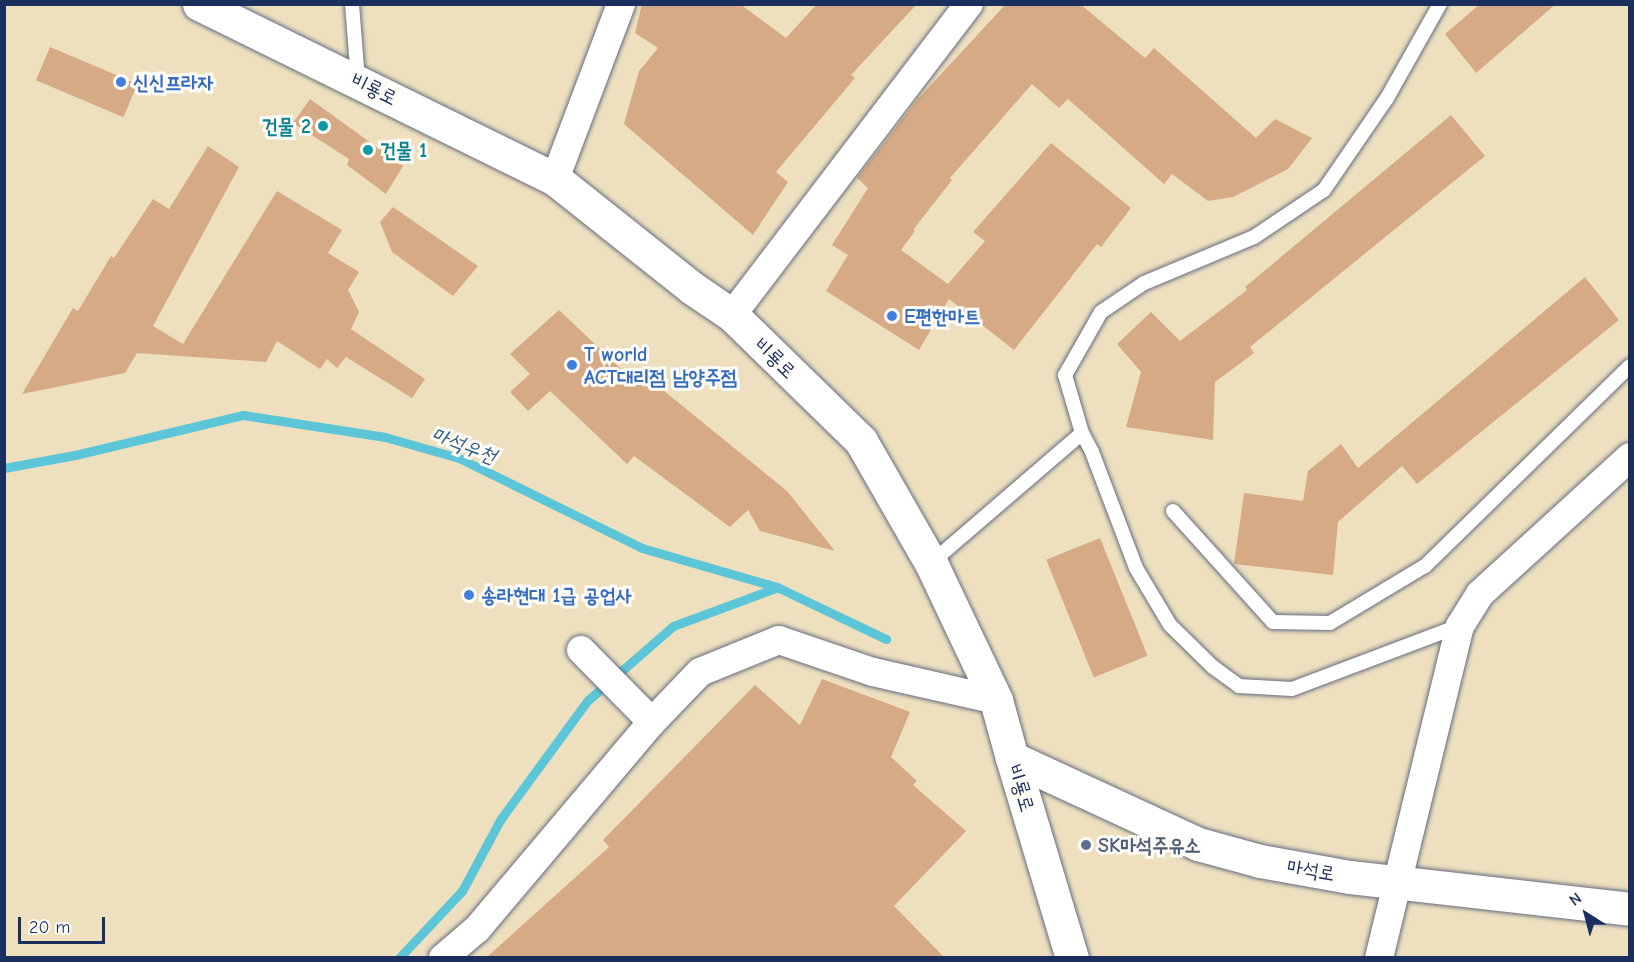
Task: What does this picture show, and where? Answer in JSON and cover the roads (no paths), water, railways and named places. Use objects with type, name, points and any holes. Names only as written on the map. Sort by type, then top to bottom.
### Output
[{"type":"main road","name":"비룡로","points":[[199,4],[358,80],[555,179],[692,288],[732,315],[861,441],[931,563],[996,700],[1072,957]]},
{"type":"main road","name":"마석로","points":[[1012,758],[1198,844],[1260,861],[1396,883],[1629,909]]},
{"type":"street","points":[[555,179],[621,4]]},
{"type":"street","points":[[732,315],[969,4]]},
{"type":"street","points":[[1379,957],[1460,626],[1480,594],[1629,457]]},
{"type":"street","points":[[443,957],[477,929],[652,722],[700,672],[779,640],[873,672],[996,700]]},
{"type":"street","points":[[589,658],[652,722]]},
{"type":"lane","points":[[352,4],[358,80]]},
{"type":"lane","points":[[1440,4],[1386,98],[1324,190],[1254,237],[1144,283],[1101,312],[1065,375],[1082,433],[1092,452],[1136,568],[1170,625],[1213,667],[1239,686],[1293,689],[1460,626]]},
{"type":"lane","points":[[1173,512],[1273,622],[1330,622],[1425,566],[1629,366]]},
{"type":"lane","points":[[931,563],[1082,433]]},
{"type":"waterway","name":"마석우천","points":[[4,468],[75,455],[243,415],[385,437],[459,458],[642,548],[777,587],[886,639]]},
{"type":"waterway","points":[[399,958],[462,891],[500,820],[587,701],[673,626],[776,588]]},
{"type":"place","name":"신신프라자","points":[[121,82]]},
{"type":"place","name":"건물 2","points":[[323,126]]},
{"type":"place","name":"건물 1","points":[[368,150]]},
{"type":"place","name":"E편한마트","points":[[892,316]]},
{"type":"place","name":"T world ACT대리점 남양주점","points":[[572,365]]},
{"type":"place","name":"송라현대 1급 공업사","points":[[469,595]]},
{"type":"place","name":"SK마석주유소","points":[[1086,845]]}]
